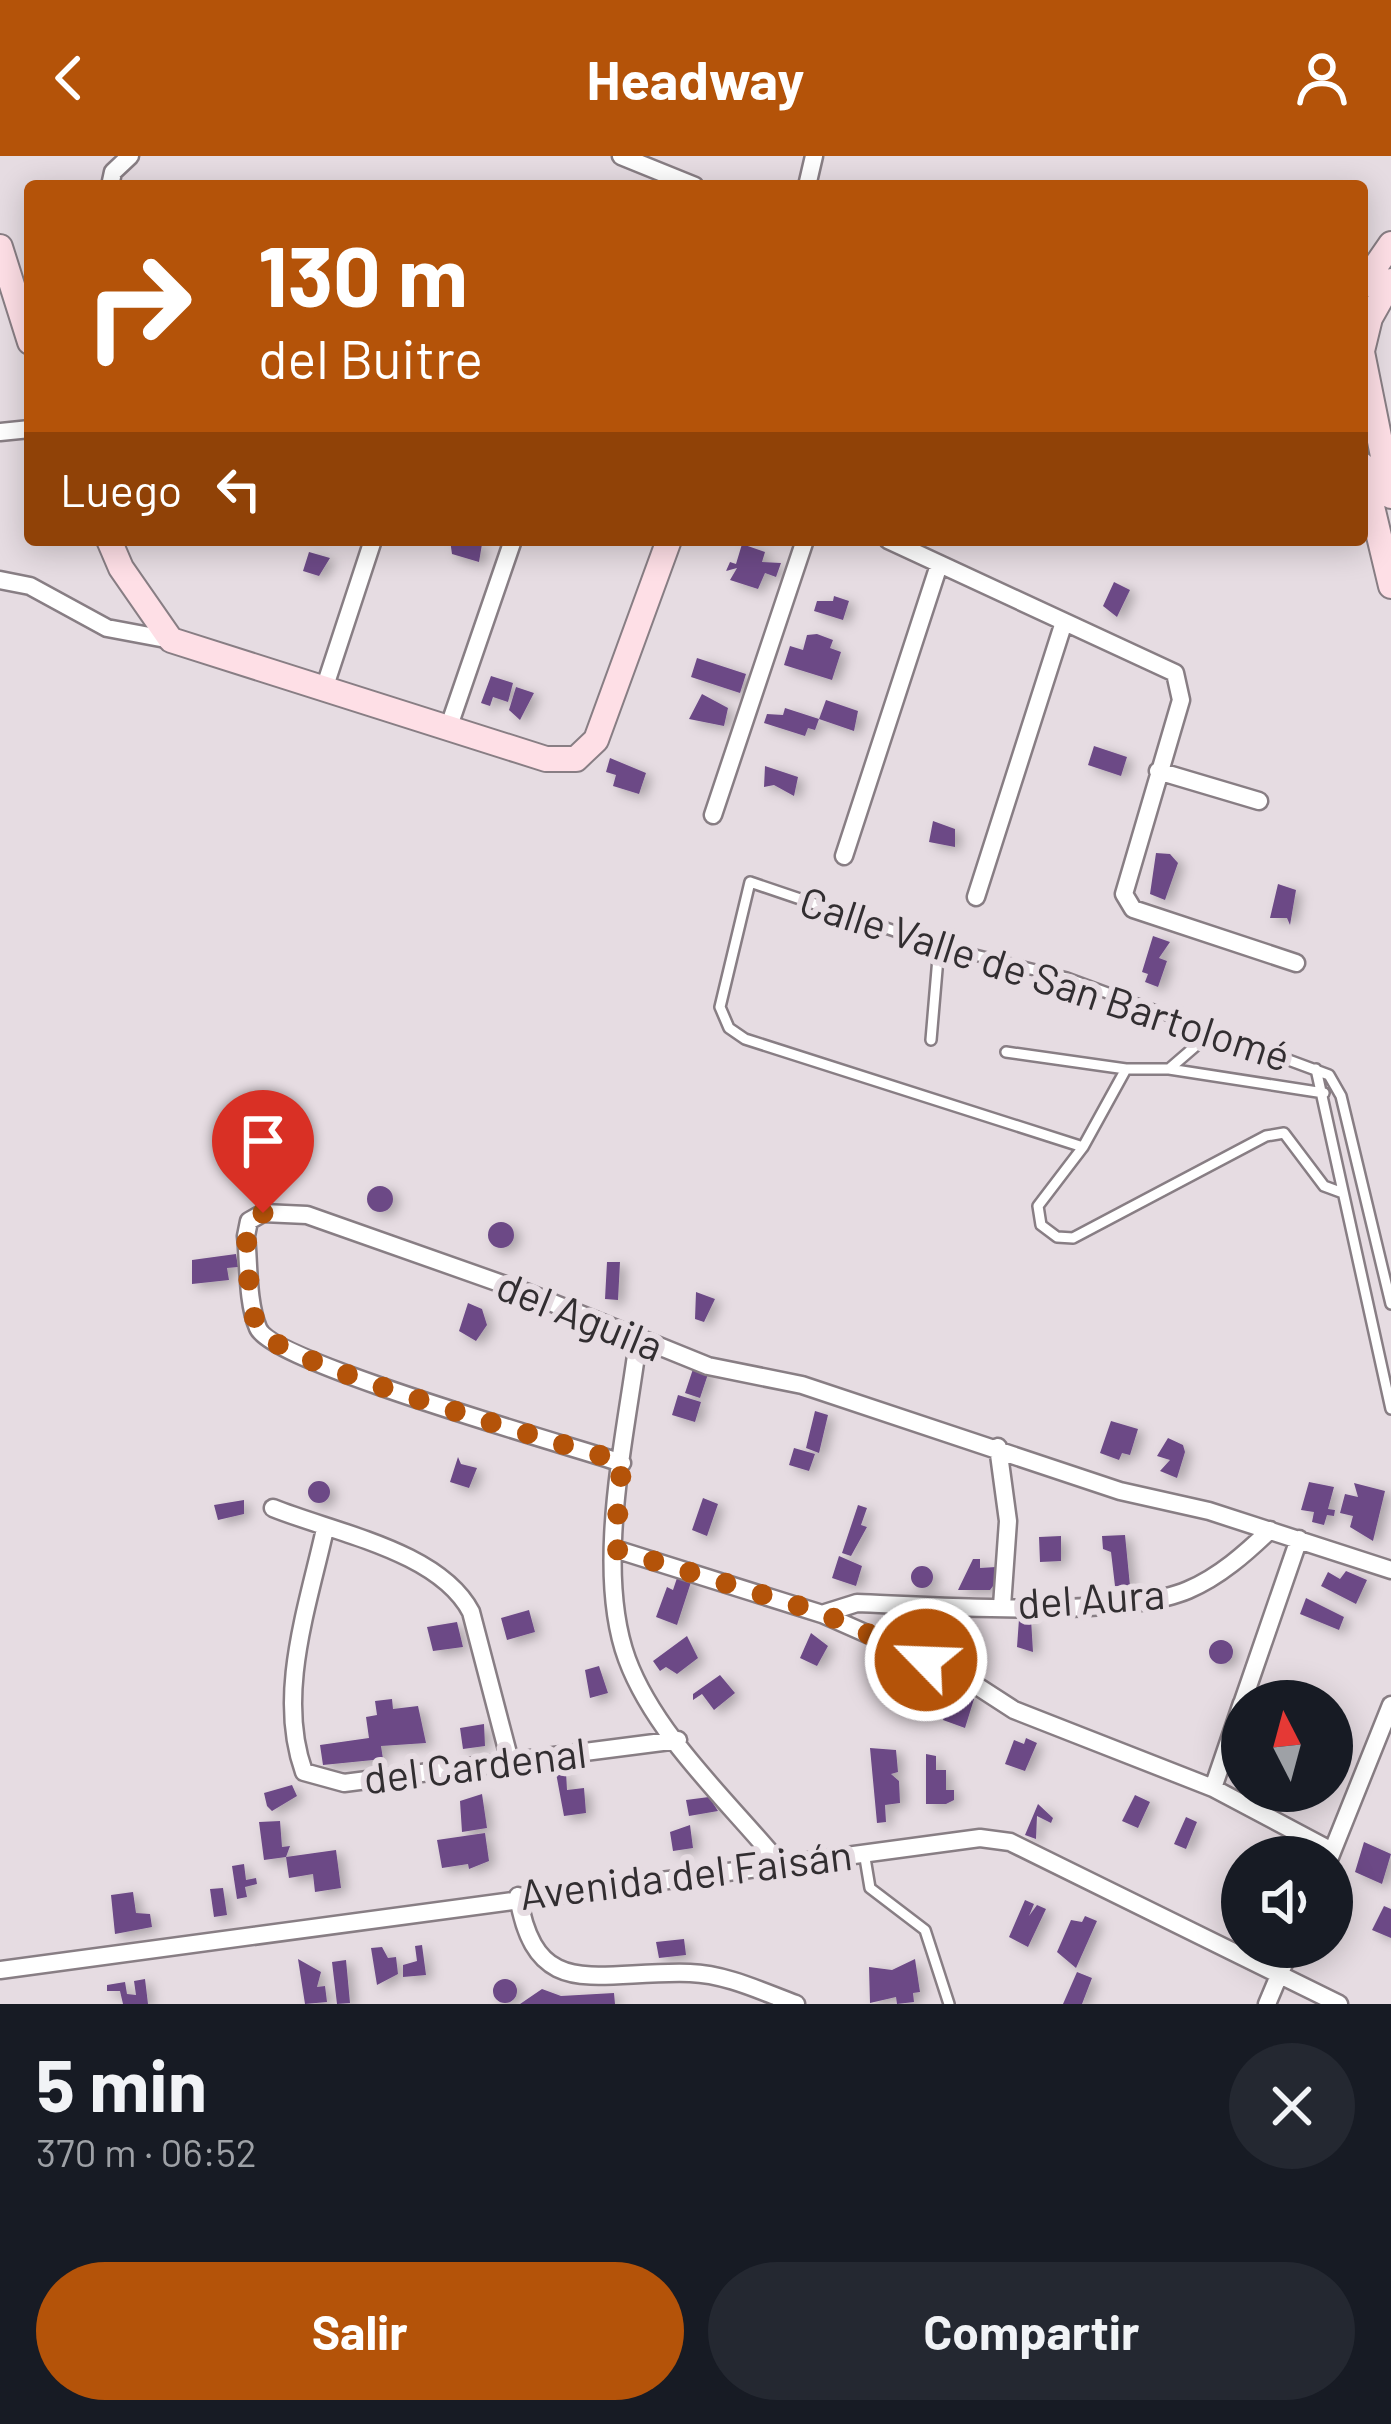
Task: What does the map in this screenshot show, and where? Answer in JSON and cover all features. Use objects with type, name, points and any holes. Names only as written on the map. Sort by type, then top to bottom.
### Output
[{"type":"street","points":[[111,180],[130,156]]},
{"type":"street","points":[[621,156],[680,180]]},
{"type":"street","points":[[1368,277],[1391,244]]},
{"type":"street","points":[[0,247],[24,323]]},
{"type":"street","points":[[1368,326],[1391,281]]},
{"type":"street","points":[[1368,381],[1391,496]]},
{"type":"street","points":[[1368,490],[1391,586]]},
{"type":"street","points":[[112,546],[121,568],[171,640]]},
{"type":"street","points":[[325,686],[371,546]]},
{"type":"street","points":[[449,726],[511,546]]},
{"type":"street","points":[[0,580],[30,586],[106,628],[171,640],[546,759],[576,759],[596,740],[667,546]]},
{"type":"street","points":[[713,815],[804,546]]},
{"type":"street","points":[[901,546],[1174,673],[1181,684],[1181,700],[1124,881],[1133,909],[1296,963]]},
{"type":"street","points":[[844,856],[938,565]]},
{"type":"street","points":[[976,897],[1064,622]]},
{"type":"street","points":[[1158,771],[1259,801]]},
{"type":"street","name":"del Aguila","points":[[622,1462],[354,1377],[271,1344],[258,1329],[246,1235],[249,1221],[263,1213],[307,1216],[528,1293],[638,1341],[736,1375],[802,1385],[1120,1492],[1270,1530],[1391,1570]]},
{"type":"street","points":[[638,1341],[615,1549],[614,1591],[628,1663],[678,1740],[781,1864]]},
{"type":"street","points":[[998,1448],[1008,1521],[1001,1606]]},
{"type":"street","points":[[273,1508],[428,1565],[460,1590],[471,1612],[510,1761]]},
{"type":"street","name":"del Cardenal","points":[[325,1529],[294,1675],[294,1745],[304,1772],[344,1783],[678,1740]]},
{"type":"street","name":"del Aura","points":[[822,1613],[857,1603],[1129,1604],[1187,1591],[1237,1561],[1270,1530]]},
{"type":"street","points":[[1250,1680],[1299,1539]]},
{"type":"street","points":[[615,1549],[822,1613],[960,1675],[1014,1710],[1213,1788],[1299,1836]]},
{"type":"street","points":[[1338,1836],[1391,1705]]},
{"type":"street","points":[[1213,1788],[1221,1764]]},
{"type":"street","name":"Avenida del Faisán","points":[[0,1970],[518,1896],[980,1838],[1010,1842],[1339,2004]]},
{"type":"street","points":[[518,1896],[525,1946],[535,1964],[556,1978],[582,1982],[689,1973],[796,2004]]},
{"type":"street","points":[[1267,2004],[1282,1968]]},
{"type":"lane","name":"Calle Valle de San Bartolomé","points":[[1083,1147],[860,1079],[745,1040],[729,1028],[720,1007],[750,882],[939,946],[1067,978],[1213,1030],[1316,1069],[1336,1083],[1341,1096]]},
{"type":"lane","points":[[931,1040],[939,946]]},
{"type":"lane","points":[[1169,1069],[1213,1030]]},
{"type":"lane","points":[[1006,1052],[1126,1069],[1169,1069],[1341,1096],[1391,1304]]},
{"type":"lane","points":[[1126,1069],[1083,1147],[1038,1206],[1041,1225],[1057,1237],[1073,1238],[1266,1136],[1284,1133],[1324,1186],[1342,1192]]},
{"type":"lane","points":[[1316,1069],[1391,1408]]},
{"type":"lane","points":[[864,1852],[870,1888],[914,1919],[932,1940],[949,2004]]},
{"type":"building","points":[[451,546],[482,546],[479,562],[452,554]]},
{"type":"building","points":[[741,546],[765,552],[762,562],[781,563],[776,577],[765,573],[758,589],[730,580],[737,568],[726,571],[730,562],[736,564]]},
{"type":"building","points":[[309,552],[330,558],[319,576],[303,571]]},
{"type":"building","points":[[1114,582],[1130,590],[1117,617],[1103,606]]},
{"type":"building","points":[[834,596],[849,601],[843,620],[814,611],[817,601],[833,601]]},
{"type":"building","points":[[807,635],[833,640],[830,648],[841,652],[832,680],[784,665],[790,646],[803,650]]},
{"type":"building","points":[[697,658],[746,674],[740,693],[691,677]]},
{"type":"building","points":[[491,676],[513,683],[508,702],[493,697],[490,706],[481,703]]},
{"type":"building","points":[[516,687],[534,693],[520,720],[509,710]]},
{"type":"building","points":[[702,694],[728,708],[724,726],[689,719]]},
{"type":"building","points":[[826,700],[858,711],[854,731],[819,719]]},
{"type":"building","points":[[785,708],[819,719],[815,730],[808,728],[805,736],[764,723],[767,714],[783,715]]},
{"type":"building","points":[[1094,746],[1127,757],[1121,776],[1088,765]]},
{"type":"building","points":[[610,758],[646,773],[639,794],[613,786],[616,775],[606,772]]},
{"type":"building","points":[[765,766],[798,777],[794,796],[774,785],[764,787]]},
{"type":"building","points":[[933,821],[955,829],[955,847],[929,842]]},
{"type":"building","points":[[1156,853],[1170,854],[1178,863],[1165,900],[1150,894]]},
{"type":"building","points":[[1278,884],[1296,890],[1290,925],[1287,918],[1270,918]]},
{"type":"building","points":[[1153,936],[1170,942],[1159,958],[1167,961],[1158,987],[1145,982],[1148,974],[1142,972]]},
{"type":"building","points":[[380,1186],[393,1199],[380,1212],[367,1199]]},
{"type":"building","points":[[501,1222],[514,1235],[501,1248],[488,1235]]},
{"type":"building","points":[[236,1254],[238,1267],[227,1268],[229,1280],[192,1284],[192,1260]]},
{"type":"building","points":[[607,1262],[620,1262],[618,1300],[605,1299]]},
{"type":"building","points":[[696,1292],[715,1299],[704,1322],[695,1319]]},
{"type":"building","points":[[468,1303],[482,1309],[487,1325],[476,1341],[459,1331]]},
{"type":"building","points":[[694,1366],[709,1371],[700,1398],[685,1393]]},
{"type":"building","points":[[678,1395],[701,1402],[695,1422],[672,1415]]},
{"type":"building","points":[[815,1411],[828,1415],[819,1453],[806,1448]]},
{"type":"building","points":[[1111,1421],[1138,1429],[1130,1455],[1122,1453],[1119,1460],[1100,1453]]},
{"type":"building","points":[[1168,1438],[1183,1445],[1185,1452],[1177,1478],[1160,1471],[1170,1460],[1157,1456]]},
{"type":"building","points":[[794,1448],[815,1454],[809,1471],[789,1465]]},
{"type":"building","points":[[458,1457],[461,1464],[477,1468],[469,1488],[450,1482]]},
{"type":"building","points":[[319,1481],[330,1492],[319,1503],[308,1492]]},
{"type":"building","points":[[1309,1482],[1334,1487],[1328,1509],[1335,1510],[1334,1516],[1327,1515],[1324,1525],[1312,1522],[1314,1512],[1301,1510]]},
{"type":"building","points":[[1354,1483],[1385,1491],[1373,1541],[1350,1527],[1353,1516],[1340,1513],[1345,1494],[1358,1497]]},
{"type":"building","points":[[703,1498],[718,1504],[707,1536],[692,1530]]},
{"type":"building","points":[[244,1500],[244,1514],[218,1520],[214,1505]]},
{"type":"building","points":[[858,1505],[867,1508],[861,1525],[867,1527],[851,1556],[842,1553]]},
{"type":"building","points":[[1125,1535],[1130,1586],[1115,1586],[1111,1552],[1103,1549],[1102,1536]]},
{"type":"building","points":[[1061,1536],[1061,1561],[1040,1562],[1039,1537]]},
{"type":"building","points":[[839,1556],[862,1566],[856,1586],[832,1578]]},
{"type":"building","points":[[973,1559],[980,1559],[980,1568],[996,1567],[997,1581],[990,1590],[958,1590]]},
{"type":"building","points":[[922,1566],[933,1577],[922,1588],[911,1577]]},
{"type":"building","points":[[1346,1571],[1367,1580],[1356,1604],[1321,1586],[1328,1572],[1340,1579]]},
{"type":"building","points":[[678,1575],[692,1579],[677,1625],[656,1617],[667,1587],[673,1590]]},
{"type":"building","points":[[1306,1598],[1344,1617],[1339,1630],[1300,1614]]},
{"type":"building","points":[[529,1610],[535,1632],[507,1640],[501,1618]]},
{"type":"building","points":[[1019,1619],[1031,1619],[1033,1652],[1017,1647]]},
{"type":"building","points":[[457,1622],[463,1647],[433,1651],[427,1627]]},
{"type":"building","points":[[811,1633],[828,1646],[817,1666],[800,1658]]},
{"type":"building","points":[[687,1636],[698,1658],[677,1674],[666,1667],[660,1671],[653,1661]]},
{"type":"building","points":[[1221,1640],[1233,1652],[1221,1664],[1209,1652]]},
{"type":"building","points":[[599,1666],[608,1693],[590,1698],[585,1670]]},
{"type":"building","points":[[720,1675],[735,1693],[714,1710],[702,1694],[693,1700],[693,1694]]},
{"type":"building","points":[[951,1691],[974,1699],[965,1728],[943,1720]]},
{"type":"building","points":[[392,1699],[393,1709],[418,1706],[426,1743],[381,1746],[383,1759],[323,1765],[320,1745],[369,1738],[366,1717],[377,1715],[375,1701]]},
{"type":"building","points":[[484,1724],[485,1746],[463,1749],[460,1728]]},
{"type":"building","points":[[1026,1738],[1037,1743],[1025,1771],[1005,1764],[1014,1740],[1024,1744]]},
{"type":"building","points":[[870,1748],[896,1750],[898,1772],[891,1774],[899,1781],[900,1803],[885,1805],[886,1822],[877,1823]]},
{"type":"building","points":[[926,1754],[936,1756],[936,1770],[946,1770],[946,1790],[954,1790],[954,1800],[946,1804],[926,1804]]},
{"type":"building","points":[[566,1772],[567,1790],[584,1788],[586,1813],[564,1816],[556,1773]]},
{"type":"building","points":[[292,1785],[297,1796],[272,1811],[264,1793]]},
{"type":"building","points":[[482,1794],[487,1828],[462,1832],[460,1801]]},
{"type":"building","points":[[1135,1795],[1150,1802],[1138,1828],[1122,1821]]},
{"type":"building","points":[[709,1797],[718,1811],[689,1816],[686,1800]]},
{"type":"building","points":[[1038,1804],[1053,1818],[1051,1823],[1037,1816],[1036,1839],[1025,1835]]},
{"type":"building","points":[[1186,1817],[1197,1822],[1186,1849],[1174,1844]]},
{"type":"building","points":[[280,1821],[282,1847],[290,1846],[286,1857],[264,1860],[259,1822]]},
{"type":"building","points":[[690,1825],[693,1848],[673,1851],[670,1832]]},
{"type":"building","points":[[485,1833],[489,1861],[469,1869],[468,1864],[442,1868],[437,1840]]},
{"type":"building","points":[[1364,1842],[1391,1854],[1382,1884],[1355,1872]]},
{"type":"building","points":[[336,1850],[341,1888],[315,1892],[313,1874],[289,1878],[286,1857]]},
{"type":"building","points":[[244,1864],[246,1880],[256,1878],[257,1884],[245,1887],[247,1897],[237,1899],[232,1866]]},
{"type":"building","points":[[223,1888],[227,1915],[214,1917],[210,1889]]},
{"type":"building","points":[[133,1892],[136,1913],[150,1914],[152,1927],[115,1934],[111,1895]]},
{"type":"building","points":[[1025,1900],[1034,1904],[1029,1916],[1037,1905],[1046,1909],[1028,1947],[1009,1937]]},
{"type":"building","points":[[1384,1906],[1391,1909],[1391,1938],[1372,1930]]},
{"type":"building","points":[[1085,1916],[1097,1921],[1076,1968],[1057,1952],[1071,1920],[1082,1922]]},
{"type":"building","points":[[684,1939],[686,1955],[659,1958],[656,1942]]},
{"type":"building","points":[[422,1945],[426,1975],[403,1977],[403,1965],[417,1961],[415,1946]]},
{"type":"building","points":[[382,1947],[388,1958],[396,1957],[398,1974],[377,1985],[371,1948]]},
{"type":"building","points":[[298,1959],[321,1972],[317,1987],[325,1986],[327,2002],[305,2004]]},
{"type":"building","points":[[915,1959],[920,1992],[913,1993],[914,2002],[897,2004],[896,1997],[870,2003],[869,1967],[892,1970]]},
{"type":"building","points":[[346,1960],[350,2003],[337,2004],[332,1962]]},
{"type":"building","points":[[1077,1972],[1092,1978],[1082,2004],[1063,2004]]},
{"type":"building","points":[[145,1979],[148,2004],[123,2004],[120,1991],[107,1991],[107,1985],[125,1982],[127,1994],[136,1995],[134,1981]]},
{"type":"building","points":[[505,1979],[514,1982],[514,2000],[505,2003],[496,2000],[493,1991],[496,1982]]},
{"type":"building","points":[[542,1989],[561,1996],[614,1993],[615,2004],[520,2004]]},
{"type":"route","points":[[263,1213],[249,1221],[246,1235],[258,1329],[271,1344],[354,1377],[622,1462],[615,1549],[822,1613],[926,1660]]}]
